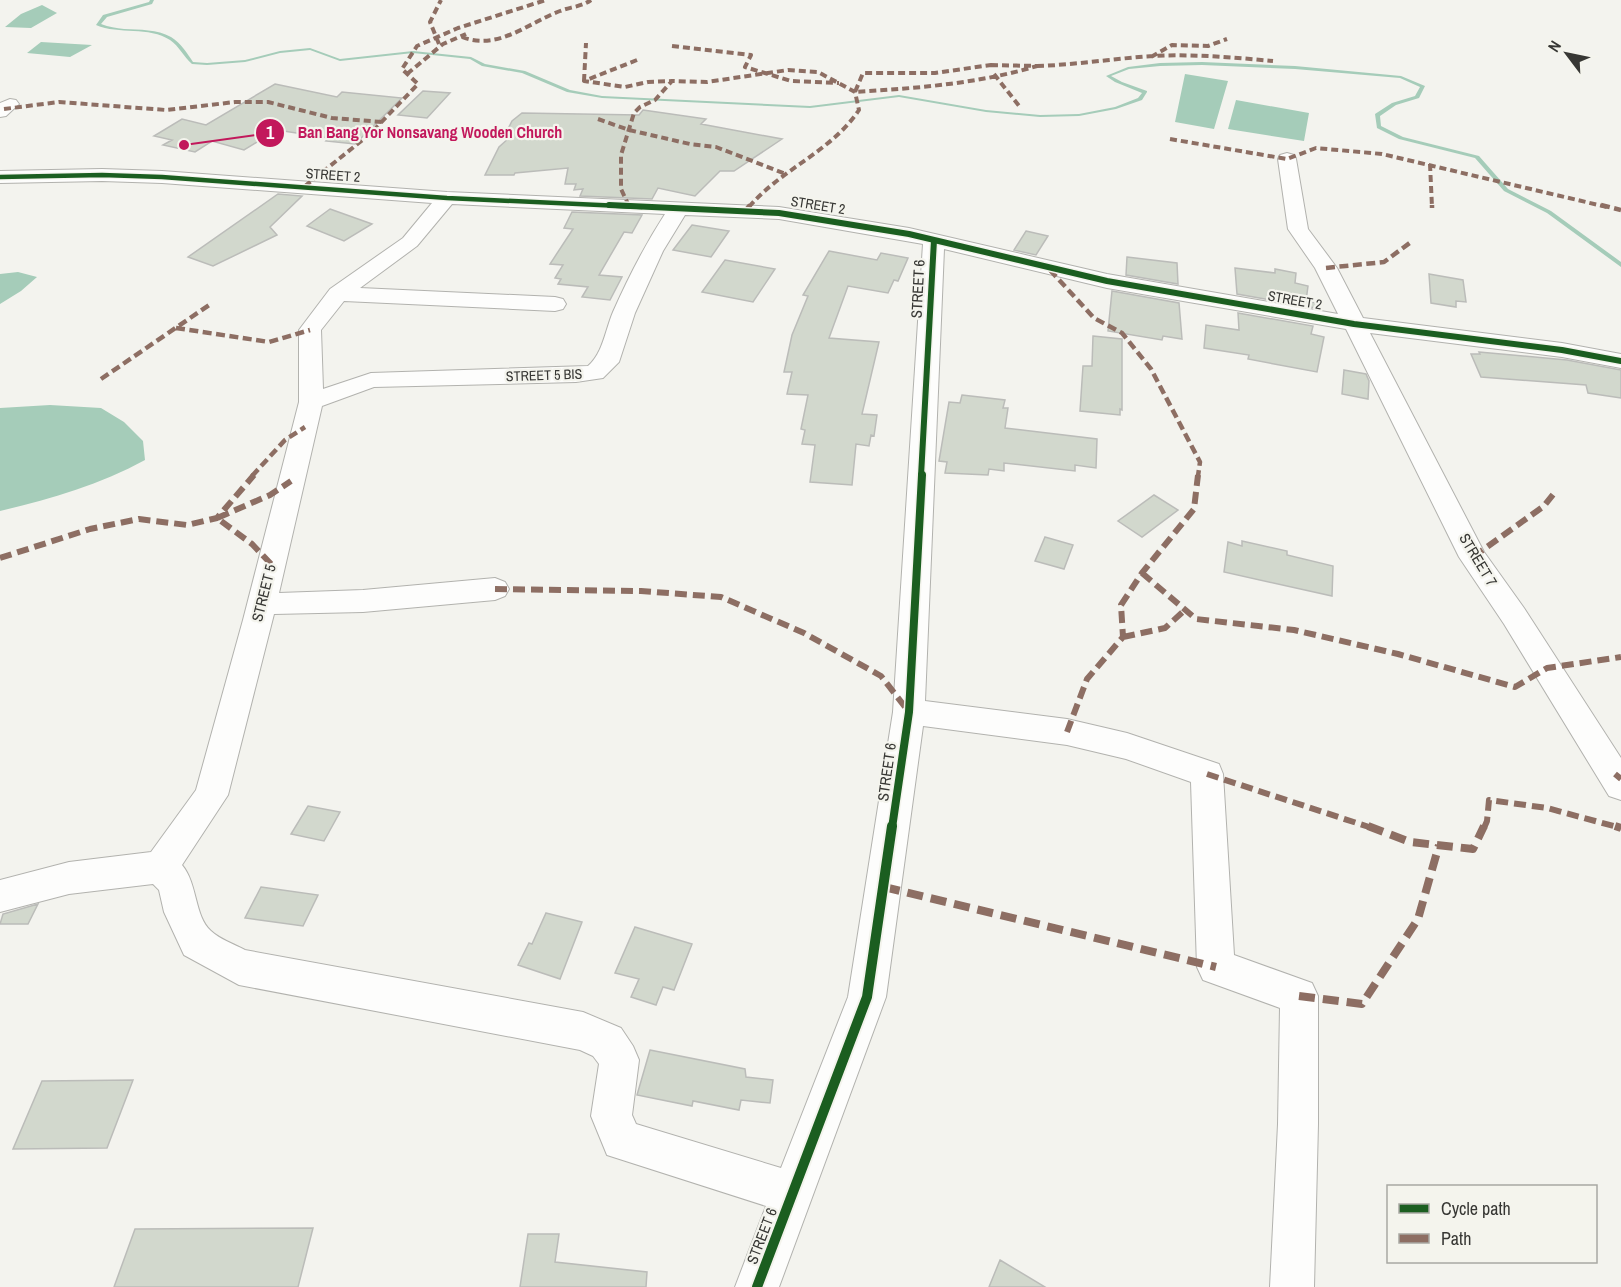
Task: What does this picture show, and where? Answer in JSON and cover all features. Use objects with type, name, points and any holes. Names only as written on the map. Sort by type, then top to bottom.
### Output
[{"type":"street","name":"STREET 7","points":[[1287,159],[1298,230],[1326,268],[1473,557],[1514,616],[1621,786]]},
{"type":"street","name":"STREET 2","points":[[0,177],[91,175],[162,177],[447,198],[779,213],[909,234],[1107,281],[1354,324],[1562,350],[1621,361]]},
{"type":"street","name":"STREET 5","points":[[161,867],[211,795],[311,402],[310,330],[338,294],[410,242],[447,198]]},
{"type":"street","name":"STREET 5 BIS","points":[[311,402],[371,380],[595,373],[607,362],[624,313],[652,251],[678,210]]},
{"type":"street","name":"STREET 6","points":[[757,1287],[867,997],[909,712],[934,240]]},
{"type":"street","points":[[338,294],[555,304]]},
{"type":"street","points":[[261,604],[363,601],[495,589]]},
{"type":"street","points":[[909,712],[1067,732],[1127,746],[1207,774],[1216,967],[1299,996],[1298,1124],[1292,1287]]},
{"type":"street","points":[[0,896],[69,878],[161,867],[175,883],[182,912],[197,944],[239,967],[583,1031],[607,1042],[619,1060],[611,1116],[622,1140],[792,1193]]},
{"type":"shaded area","points":[[42,5],[57,13],[31,28],[5,27],[21,14]]},
{"type":"shaded area","points":[[41,42],[92,45],[70,57],[27,53]]},
{"type":"shaded area","points":[[1185,74],[1228,81],[1214,129],[1175,122]]},
{"type":"shaded area","points":[[1236,100],[1309,113],[1304,141],[1228,129]]},
{"type":"shaded area","points":[[18,272],[37,277],[21,291],[0,304],[0,274]]},
{"type":"shaded area","points":[[50,405],[101,408],[124,422],[143,441],[145,460],[110,477],[74,490],[0,511],[0,408]]},
{"type":"building","points":[[275,84],[337,97],[342,92],[402,98],[355,144],[326,141],[329,138],[277,130],[244,150],[212,141],[195,152],[163,145],[172,140],[154,136],[182,119],[206,125]]},
{"type":"building","points":[[423,91],[450,93],[427,118],[398,115]]},
{"type":"building","points":[[643,110],[706,119],[701,124],[782,139],[734,171],[720,171],[695,196],[658,188],[652,199],[580,196],[583,189],[574,190],[576,184],[565,184],[568,168],[515,173],[514,175],[485,175],[499,147],[509,138],[504,137],[512,121],[522,113],[639,115]]},
{"type":"building","points":[[278,194],[302,196],[270,227],[277,235],[213,266],[188,257]]},
{"type":"building","points":[[330,209],[372,224],[344,241],[307,226]]},
{"type":"building","points":[[572,212],[642,215],[632,233],[624,232],[599,275],[622,277],[610,300],[582,297],[588,287],[558,284],[561,279],[555,278],[563,265],[550,264],[573,229],[564,228]]},
{"type":"building","points":[[692,225],[729,231],[711,257],[673,250]]},
{"type":"building","points":[[1026,231],[1048,236],[1036,255],[1014,250]]},
{"type":"building","points":[[829,251],[877,260],[881,253],[908,258],[898,281],[894,280],[888,293],[848,286],[829,338],[879,342],[862,414],[877,415],[874,436],[871,435],[869,446],[856,444],[852,485],[810,482],[815,445],[802,444],[805,430],[801,429],[808,395],[787,394],[792,372],[784,372],[792,335],[808,296],[803,295]]},
{"type":"building","points":[[1127,257],[1177,263],[1178,284],[1126,275]]},
{"type":"building","points":[[725,260],[775,269],[753,302],[702,292]]},
{"type":"building","points":[[1235,268],[1275,273],[1275,269],[1296,273],[1295,283],[1308,286],[1306,301],[1316,303],[1316,308],[1237,294]]},
{"type":"building","points":[[1429,274],[1463,280],[1466,302],[1456,301],[1456,307],[1431,303]]},
{"type":"building","points":[[1112,291],[1179,303],[1182,339],[1163,336],[1162,340],[1108,331]]},
{"type":"building","points":[[1238,313],[1313,326],[1311,334],[1324,337],[1317,372],[1248,359],[1249,355],[1204,348],[1206,325],[1239,330]]},
{"type":"building","points":[[1093,336],[1122,339],[1122,410],[1120,409],[1120,415],[1080,411],[1083,366],[1092,366]]},
{"type":"building","points":[[1479,352],[1567,360],[1621,370],[1621,398],[1588,393],[1586,385],[1481,377],[1471,354],[1480,354]]},
{"type":"building","points":[[1344,370],[1366,374],[1369,381],[1368,399],[1342,394]]},
{"type":"building","points":[[962,395],[1005,400],[1003,408],[1008,408],[1005,428],[1097,439],[1096,468],[1075,465],[1075,471],[1004,463],[1004,471],[989,469],[988,475],[945,473],[947,462],[939,461],[949,402],[960,403]]},
{"type":"building","points":[[1154,495],[1178,510],[1142,537],[1118,521]]},
{"type":"building","points":[[1045,537],[1073,545],[1064,569],[1035,561]]},
{"type":"building","points":[[1242,541],[1287,551],[1287,555],[1333,566],[1332,596],[1224,572],[1228,542],[1242,546]]},
{"type":"building","points":[[308,806],[340,812],[324,841],[291,834]]},
{"type":"building","points":[[261,887],[318,895],[303,926],[245,918]]},
{"type":"building","points":[[38,904],[28,924],[0,924],[3,914]]},
{"type":"building","points":[[546,913],[582,922],[560,979],[518,965],[529,943],[532,944]]},
{"type":"building","points":[[635,927],[692,944],[674,990],[663,987],[656,1005],[631,997],[639,979],[615,973]]},
{"type":"building","points":[[650,1050],[745,1069],[746,1077],[773,1080],[770,1103],[741,1100],[739,1110],[693,1101],[692,1106],[637,1095]]},
{"type":"building","points":[[133,1080],[107,1148],[13,1149],[42,1081]]},
{"type":"building","points":[[313,1228],[298,1287],[114,1287],[135,1229]]},
{"type":"building","points":[[528,1234],[559,1234],[555,1262],[647,1272],[646,1287],[520,1287]]},
{"type":"building","points":[[1000,1260],[1045,1287],[989,1287]]},
{"type":"waterway","points":[[152,0],[151,3],[105,16],[98,25],[112,29],[160,34],[182,48],[192,63],[245,61],[280,52],[310,49],[340,60],[413,52],[471,58],[484,65],[523,72],[569,91],[602,97],[810,107],[899,96],[986,111],[1040,116],[1079,115],[1116,108],[1140,99],[1145,92],[1108,76],[1128,68],[1160,64],[1248,65],[1401,77],[1423,86],[1417,97],[1394,104],[1377,115],[1379,127],[1401,138],[1477,157],[1506,190],[1549,212],[1621,265]]},
{"type":"marked path","points":[[439,44],[430,22],[441,0]]},
{"type":"marked path","points":[[305,186],[370,134],[418,84],[402,69],[417,46],[458,28],[546,0]]},
{"type":"marked path","points":[[462,37],[479,42],[490,41],[521,30],[561,10],[591,0]]},
{"type":"marked path","points":[[407,74],[443,44],[466,34]]},
{"type":"marked path","points":[[1151,57],[1172,45],[1208,46],[1227,39]]},
{"type":"marked path","points":[[584,81],[586,43]]},
{"type":"marked path","points":[[672,46],[751,55],[745,67],[781,79],[839,83]]},
{"type":"marked path","points":[[1037,66],[991,65],[935,73],[863,73],[855,92],[946,86],[996,78],[1037,66],[1088,64],[1140,57],[1226,57],[1273,61]]},
{"type":"marked path","points":[[637,60],[584,81],[625,87],[648,82],[672,81]]},
{"type":"marked path","points":[[629,206],[621,189],[621,155],[634,113],[640,107],[655,100],[672,81],[707,82],[788,70],[818,72],[855,92],[859,110],[840,134],[770,184],[745,211]]},
{"type":"marked path","points":[[994,74],[1020,107]]},
{"type":"marked path","points":[[4,109],[59,102],[166,110],[235,102],[268,102],[332,118],[382,122]]},
{"type":"marked path","points":[[598,119],[629,130],[690,144],[716,147],[786,174]]},
{"type":"marked path","points":[[1170,139],[1287,159],[1316,148],[1382,154],[1621,210]]},
{"type":"marked path","points":[[1430,164],[1432,208]]},
{"type":"marked path","points":[[1326,268],[1384,262],[1411,242]]},
{"type":"marked path","points":[[1050,270],[1094,318],[1122,333],[1151,369],[1200,462],[1194,509],[1142,573],[1121,605],[1123,637],[1087,679],[1067,732]]},
{"type":"marked path","points":[[101,379],[212,303]]},
{"type":"marked path","points":[[176,328],[269,342],[310,330]]},
{"type":"marked path","points":[[0,558],[90,529],[139,519],[187,525],[217,518],[285,440],[305,427]]},
{"type":"marked path","points":[[271,564],[252,544],[217,518],[270,495],[291,481]]},
{"type":"marked path","points":[[1473,557],[1544,506],[1555,492]]},
{"type":"marked path","points":[[1142,573],[1196,619],[1294,630],[1398,654],[1515,687],[1547,668],[1621,657]]},
{"type":"marked path","points":[[495,589],[641,591],[721,597],[804,633],[881,676],[909,712]]},
{"type":"marked path","points":[[1123,637],[1165,628],[1185,610]]},
{"type":"marked path","points":[[1207,774],[1340,816],[1410,842],[1473,849],[1487,821],[1489,800],[1547,808],[1621,828]]},
{"type":"marked path","points":[[1615,774],[1621,779]]},
{"type":"marked path","points":[[1299,996],[1362,1004],[1418,919],[1439,845]]},
{"type":"marked path","points":[[884,887],[1216,967]]},
{"type":"cycle path","points":[[0,177],[102,175],[162,177],[447,198],[779,213],[909,234],[1107,281],[1354,324],[1562,350],[1621,361]]},
{"type":"cycle path","points":[[757,1287],[867,997],[909,712],[934,240]]},
{"type":"place","name":"Ban Bang Yor Nonsavang Wooden Church","points":[[184,145]]}]
